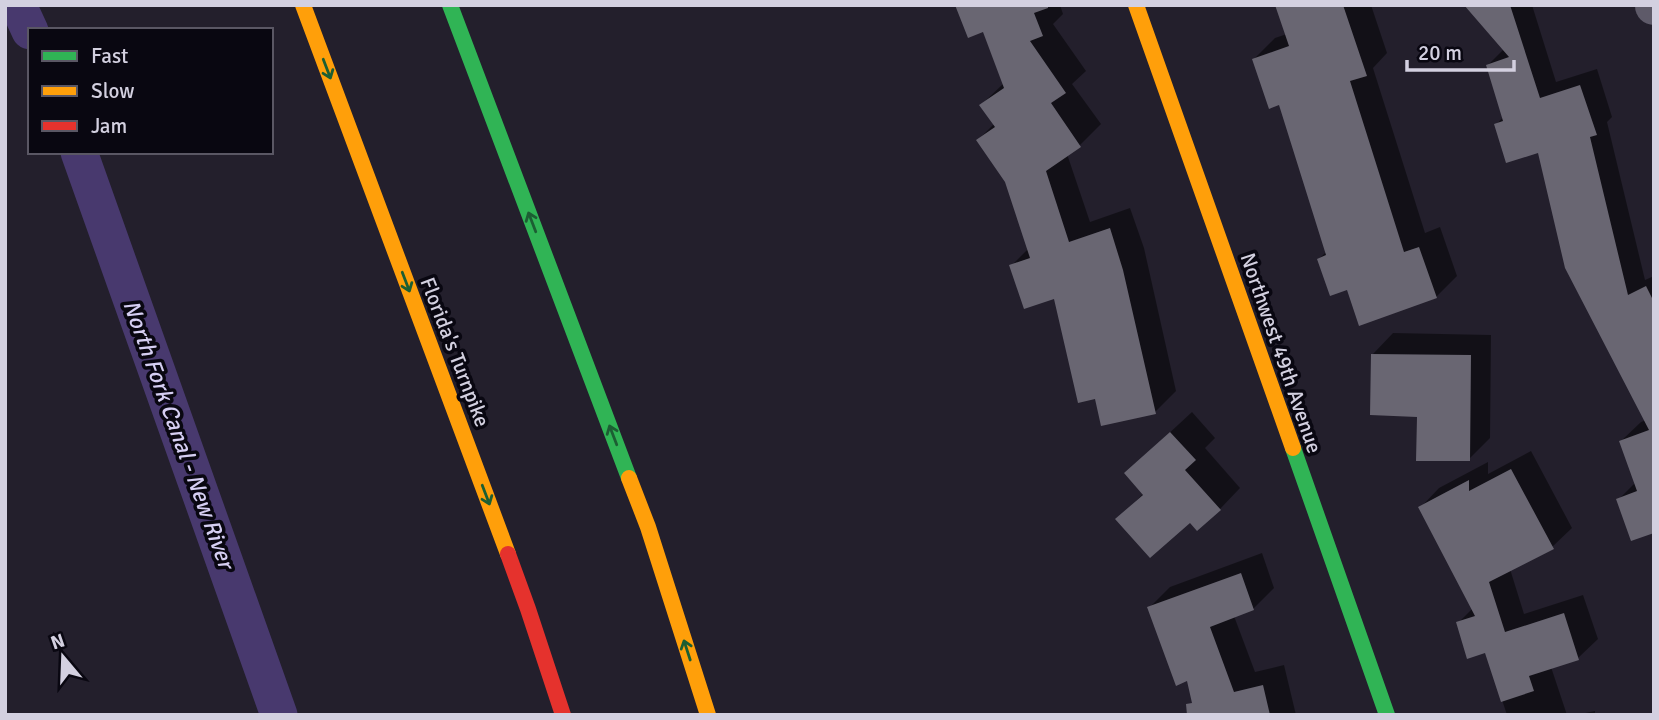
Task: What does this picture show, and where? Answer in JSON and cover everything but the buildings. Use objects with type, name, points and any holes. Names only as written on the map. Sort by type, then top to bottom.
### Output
[{"type":"main road","name":"Florida's Turnpike","points":[[303,5],[528,609],[563,715]]},
{"type":"main road","points":[[450,5],[648,527],[708,715]]},
{"type":"main road","name":"Northwest 49th Avenue","points":[[1136,5],[1387,715]]},
{"type":"waterway","name":"North Fork Canal - New River","points":[[18,5],[29,28]]},
{"type":"waterway","name":"North Fork Canal - New River","points":[[80,154],[279,715]]},
{"type":"traffic: fast","points":[[450,5],[629,478]]},
{"type":"traffic: fast","points":[[1293,448],[1387,715]]},
{"type":"traffic: slow","points":[[303,5],[508,554]]},
{"type":"traffic: slow","points":[[1136,5],[1293,448]]},
{"type":"traffic: slow","points":[[629,478],[648,527],[708,715]]},
{"type":"traffic: jam","points":[[508,554],[563,715]]}]
